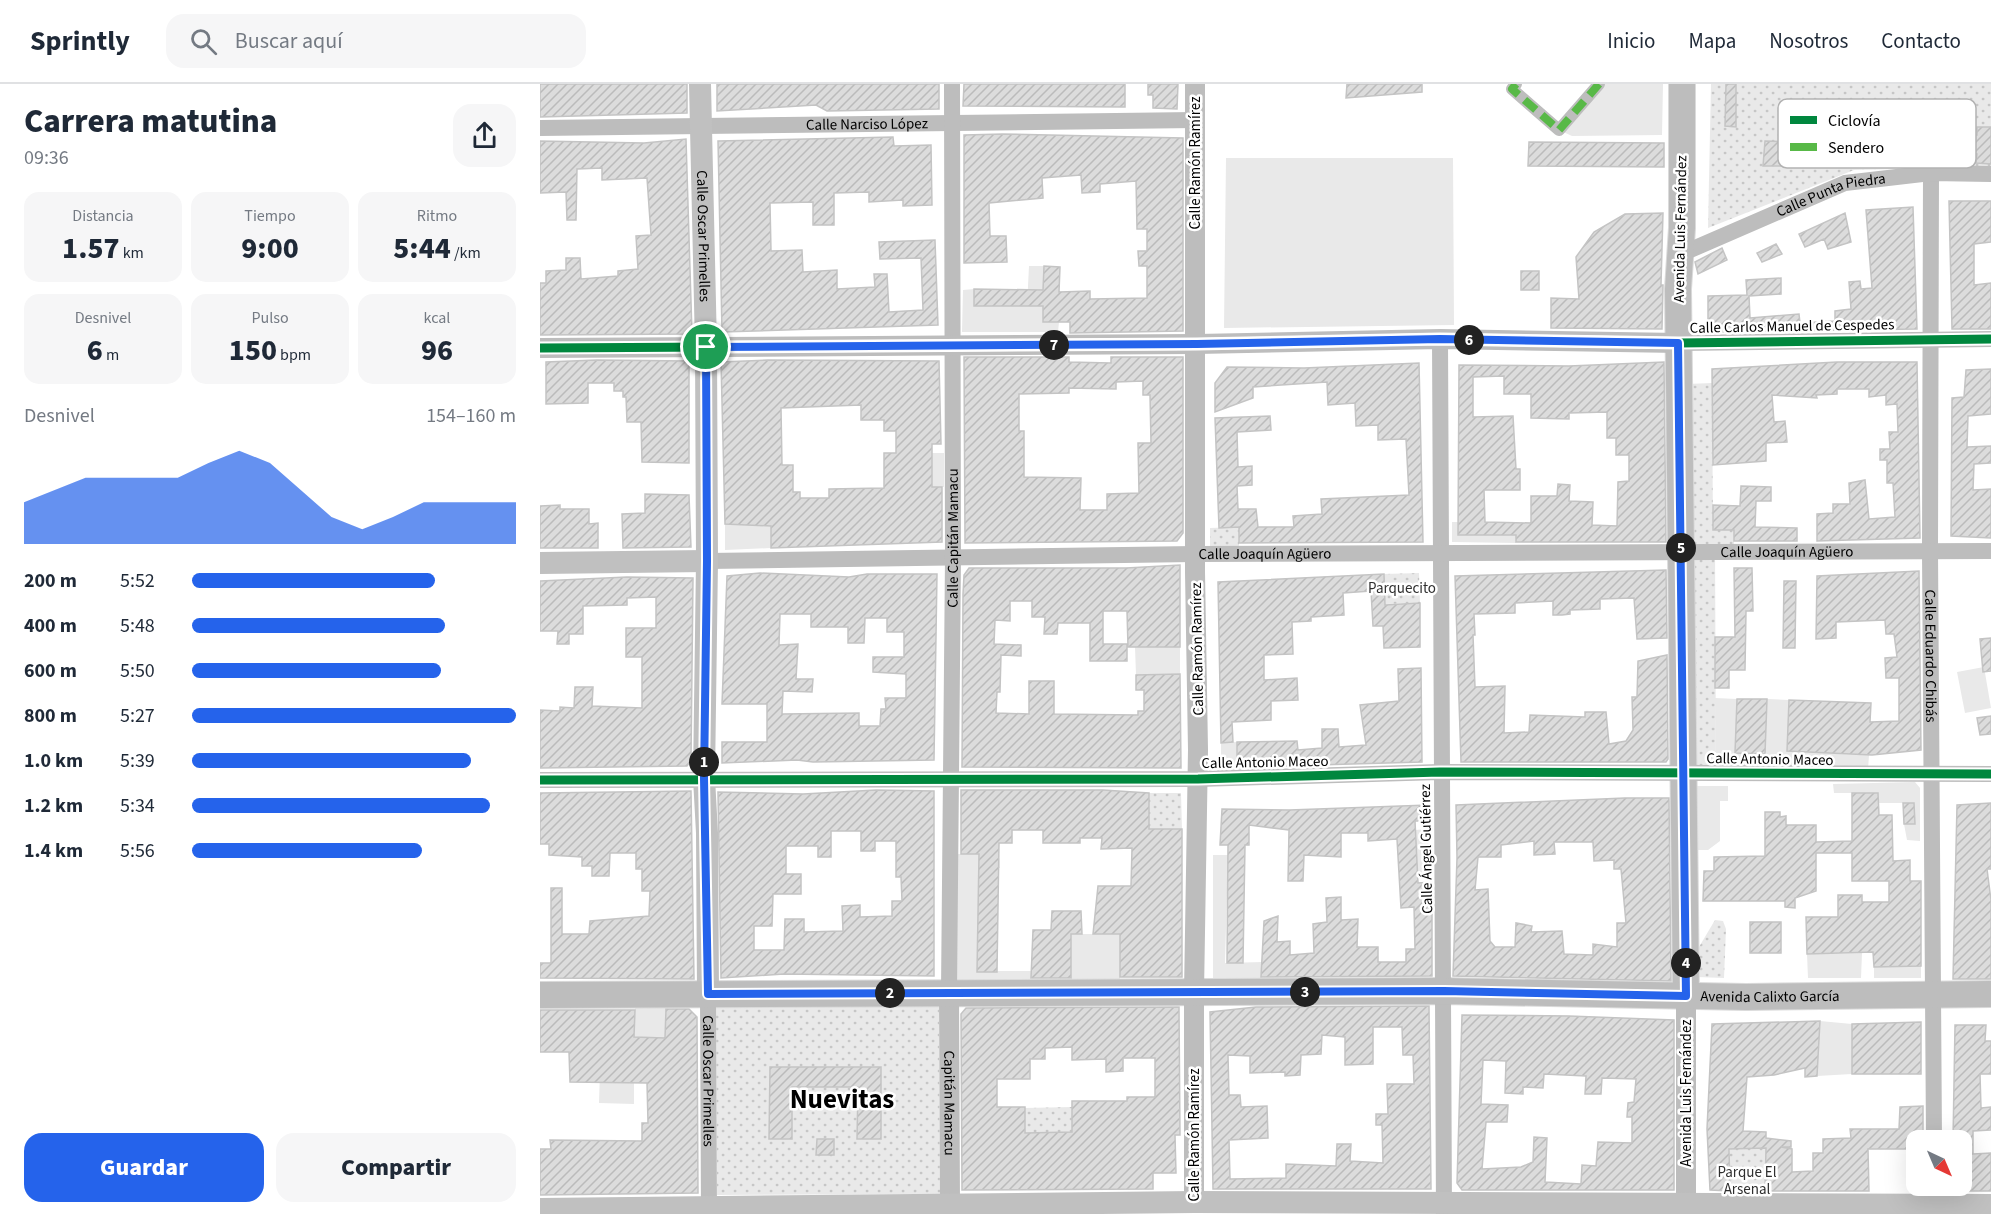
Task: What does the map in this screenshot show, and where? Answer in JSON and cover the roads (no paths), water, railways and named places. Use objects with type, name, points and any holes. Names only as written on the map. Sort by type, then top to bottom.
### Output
[{"type":"main road","name":"Calle Oscar Primelles","points":[[700,84],[706,347],[707,561],[704,778],[708,994]]},
{"type":"main road","name":"Avenida Luis Fernández","points":[[1682,84],[1678,343],[1686,996]]},
{"type":"main road","name":"Calle Joaquín Agüero","points":[[540,563],[707,561]]},
{"type":"main road","name":"Avenida Calixto García","points":[[540,995],[1444,991],[1686,996],[1991,994]]},
{"type":"main road","points":[[540,1209],[1686,1208],[1935,1201],[1991,1204]]},
{"type":"street","name":"Calle Capitán Mamacu","points":[[949,992],[953,557],[952,84]]},
{"type":"street","name":"Calle Ramón Ramírez","points":[[1194,1208],[1194,993],[1198,778],[1195,554],[1197,344],[1195,84]]},
{"type":"street","points":[[1516,84],[1512,89],[1559,130],[1599,84]]},
{"type":"street","name":"Calle Narciso López","points":[[540,128],[1195,120]]},
{"type":"street","name":"Calle Punta Piedra","points":[[1681,254],[1845,183],[1931,173],[1991,174]]},
{"type":"street","name":"Calle Eduardo Chibás","points":[[1931,173],[1930,552],[1934,1130]]},
{"type":"street","name":"Calle Carlos Manuel de Cespedes","points":[[540,348],[1197,344],[1440,339],[1678,343],[1991,339]]},
{"type":"street","name":"Calle Ángel Gutiérrez","points":[[1440,339],[1440,772],[1444,991],[1444,1208]]},
{"type":"street","name":"Calle Joaquín Agüero","points":[[707,561],[1195,554],[1991,551]]},
{"type":"street","name":"Calle Antonio Maceo","points":[[540,780],[1198,778],[1440,772],[1991,774]]},
{"type":"street","name":"Capitán Mamacu","points":[[949,992],[950,1209]]},
{"type":"street","name":"Calle Oscar Primelles","points":[[708,994],[709,1210]]},
{"type":"street","name":"Avenida Luis Fernández","points":[[1686,996],[1686,1208]]},
{"type":"district","name":"Nuevitas","points":[[842,1099]]},
{"type":"park label","name":"Parquecito","points":[[1402,588]]},
{"type":"park label","name":"Parque El Arsenal","points":[[1747,1180]]}]
